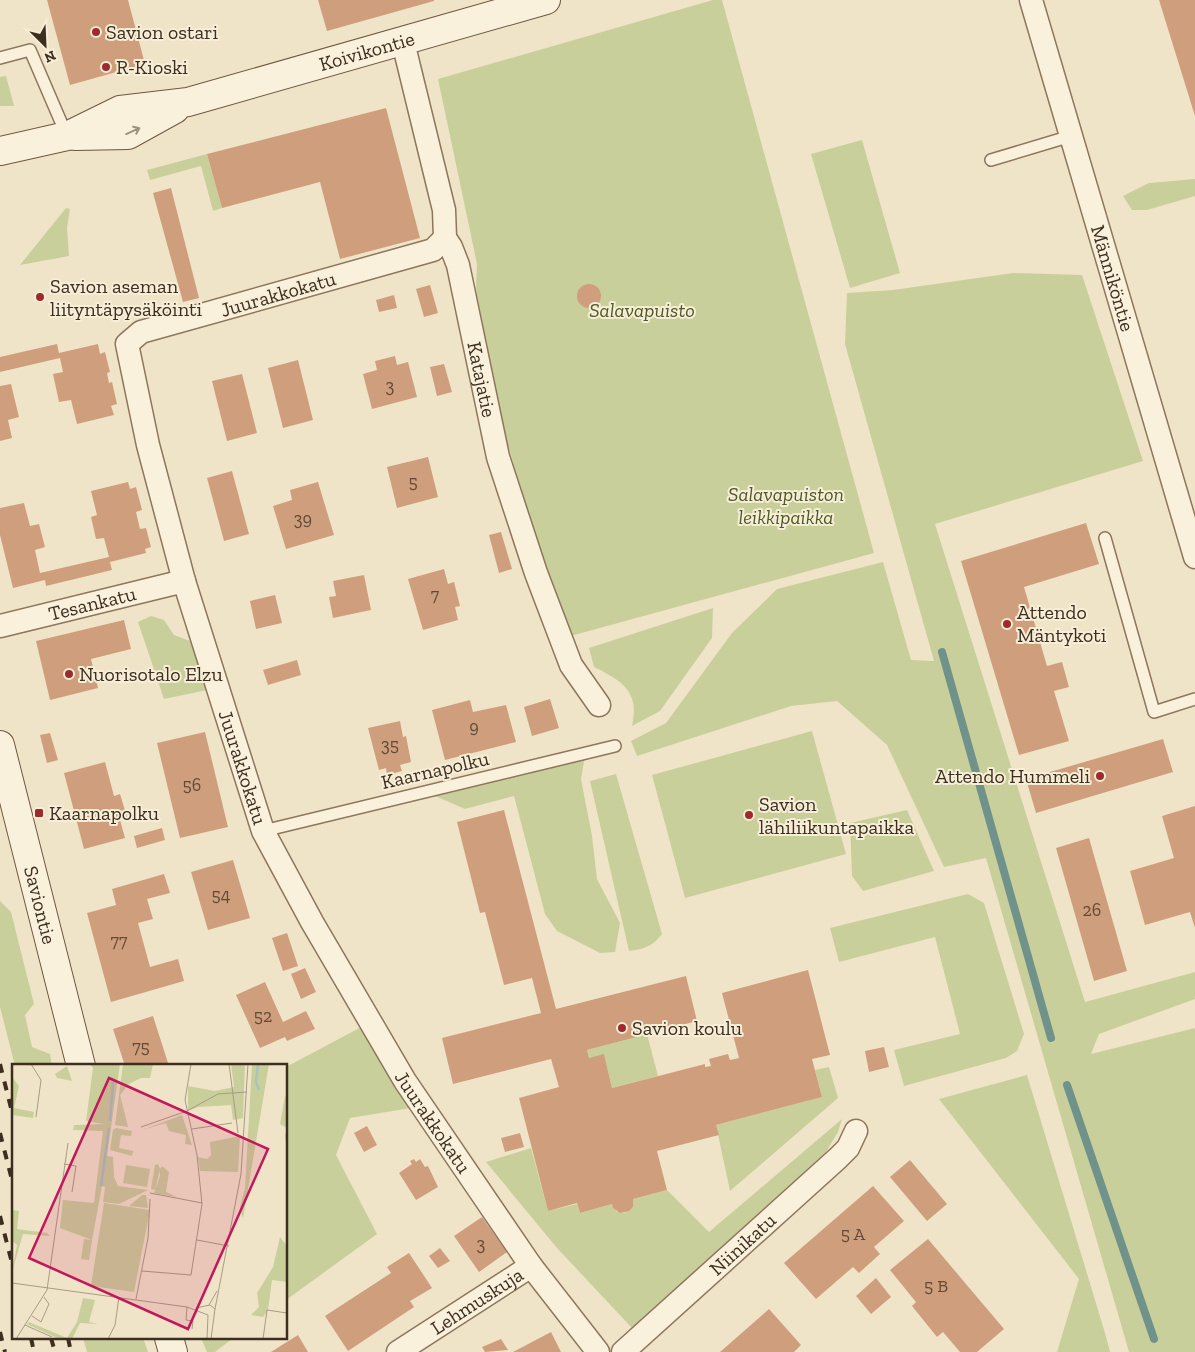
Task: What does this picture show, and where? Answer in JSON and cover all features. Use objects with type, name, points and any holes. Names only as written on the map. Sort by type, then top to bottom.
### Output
[{"type":"main road","name":"Koivikontie","points":[[2,152],[67,136],[128,135],[188,102],[403,42],[528,2]]},
{"type":"main road","name":"Saviontie","points":[[0,745],[80,1064]]},
{"type":"street","name":"Männiköntie","points":[[1030,0],[1195,557]]},
{"type":"street","name":"Katajatie","points":[[403,42],[444,210],[445,238],[458,265],[498,457],[523,535],[570,664],[599,705]]},
{"type":"street","name":"Juurakkokatu","points":[[445,238],[433,250],[141,332],[127,344],[148,445],[184,581],[263,830],[308,914],[404,1081],[531,1266],[598,1352]]},
{"type":"street","name":"Tesankatu","points":[[0,626],[184,581]]},
{"type":"street","name":"Niinikatu","points":[[623,1352],[838,1158],[848,1148],[856,1131]]},
{"type":"street","name":"Lehmuskuja","points":[[398,1352],[531,1266]]},
{"type":"lane","points":[[0,58],[30,50],[67,136]]},
{"type":"lane","points":[[991,160],[1070,136]]},
{"type":"lane","points":[[1105,538],[1154,712],[1195,699]]},
{"type":"lane","name":"Kaarnapolku","points":[[263,830],[615,746]]},
{"type":"green space","name":"Salavapuisto","points":[[713,0],[722,0],[874,553],[567,637],[501,423],[476,289],[477,264],[438,79]]},
{"type":"green space","points":[[6,76],[14,106],[0,106],[0,77]]},
{"type":"green space","points":[[862,140],[900,273],[850,288],[811,154]]},
{"type":"green space","points":[[207,154],[222,208],[213,211],[201,166],[150,180],[147,170]]},
{"type":"green space","points":[[1195,179],[1195,196],[1147,210],[1132,210],[1123,196],[1149,183]]},
{"type":"green space","points":[[66,208],[70,209],[67,228],[69,256],[20,265]]},
{"type":"green space","points":[[1013,273],[1082,275],[1143,461],[935,524],[1085,1002],[1195,972],[1195,999],[1099,1034],[1091,1054],[1195,1028],[1195,1352],[1129,1352],[986,858],[944,867],[887,745],[837,701],[791,706],[637,756],[631,741],[666,723],[732,633],[777,589],[883,562],[911,660],[934,661],[845,344],[847,293],[893,290]]},
{"type":"green space","points":[[713,608],[712,638],[660,711],[632,726],[634,714],[631,696],[613,677],[594,667],[589,648]]},
{"type":"green space","points":[[151,616],[164,620],[174,635],[190,641],[207,690],[164,699],[138,622]]},
{"type":"green space","name":"Savion lähiliikuntapaikka","points":[[812,731],[846,854],[685,898],[652,775]]},
{"type":"green space","points":[[585,756],[581,779],[592,836],[597,879],[620,923],[615,952],[600,953],[557,931],[545,914],[514,796],[465,809],[435,796]]},
{"type":"green space","points":[[616,774],[662,934],[648,946],[629,951],[590,781]]},
{"type":"green space","name":"Savion lähiliikuntapaikka","points":[[907,810],[934,871],[863,891],[852,876],[850,823]]},
{"type":"green space","points":[[968,894],[984,903],[1024,1034],[1017,1051],[1006,1058],[904,1086],[894,1050],[960,1034],[935,937],[839,962],[830,928]]},
{"type":"green space","points":[[0,901],[11,912],[34,1004],[25,1015],[32,1047],[50,1054],[52,1064],[14,1064],[0,1007]]},
{"type":"green space","points":[[365,1025],[411,1108],[350,1118],[336,1155],[377,1234],[288,1299],[288,1066]]},
{"type":"green space","points":[[647,1034],[658,1076],[612,1088],[604,1055],[589,1058],[587,1050]]},
{"type":"green space","points":[[829,1067],[838,1098],[730,1191],[716,1125],[822,1097],[815,1070]]},
{"type":"green space","points":[[1027,1075],[1110,1352],[1057,1352],[1079,1279],[939,1099]]},
{"type":"green space","points":[[842,1119],[838,1132],[826,1152],[632,1328],[557,1248],[486,1162],[531,1148],[548,1211],[577,1204],[580,1213],[612,1204],[616,1211],[624,1213],[633,1207],[633,1199],[667,1190],[709,1232]]},
{"type":"green space","points":[[84,1340],[144,1340],[148,1352],[87,1352]]},
{"type":"green space","points":[[202,1340],[230,1340],[215,1352],[207,1352]]},
{"type":"building","name":"Savion ostari","points":[[47,0],[128,0],[145,64],[70,85]]},
{"type":"building","points":[[318,0],[434,0],[434,1],[327,31]]},
{"type":"building","points":[[1159,0],[1195,0],[1195,116]]},
{"type":"building","points":[[386,108],[420,238],[340,259],[320,182],[222,208],[207,154]]},
{"type":"building","points":[[171,188],[199,298],[183,302],[153,193]]},
{"type":"building","points":[[589,284],[597,288],[601,296],[597,304],[589,308],[581,304],[577,296],[581,288]]},
{"type":"building","points":[[430,285],[438,313],[424,317],[416,289]]},
{"type":"building","points":[[394,295],[397,308],[379,312],[376,300]]},
{"type":"building","points":[[57,344],[59,353],[98,344],[100,354],[105,352],[110,372],[107,373],[109,383],[112,382],[117,404],[111,406],[114,415],[77,424],[71,400],[59,402],[53,374],[63,372],[60,358],[0,372],[0,357]]},
{"type":"building","points":[[395,356],[397,365],[408,362],[417,397],[372,409],[363,374],[377,370],[375,361]]},
{"type":"building","points":[[298,360],[313,420],[283,428],[268,368]]},
{"type":"building","points":[[444,364],[452,392],[437,396],[430,367]]},
{"type":"building","points":[[242,374],[257,433],[227,441],[212,381]]},
{"type":"building","points":[[11,384],[19,417],[8,420],[12,438],[0,441],[0,386]]},
{"type":"building","points":[[428,457],[438,497],[397,508],[387,467]]},
{"type":"building","points":[[232,471],[249,534],[224,541],[207,478]]},
{"type":"building","points":[[128,482],[130,489],[136,487],[142,510],[136,512],[140,529],[146,528],[151,547],[145,549],[146,553],[110,562],[112,570],[46,586],[45,580],[13,588],[0,535],[0,508],[24,503],[30,526],[39,524],[45,547],[35,550],[40,573],[109,557],[104,538],[96,539],[91,517],[97,515],[91,491]]},
{"type":"building","points":[[318,482],[334,535],[286,549],[273,506],[292,500],[290,490]]},
{"type":"building","name":"Attendo Mäntykoti","points":[[1086,523],[1099,564],[1024,587],[1047,666],[1062,662],[1069,687],[1054,691],[1069,741],[1019,755],[961,561]]},
{"type":"building","points":[[501,532],[512,569],[499,573],[489,535]]},
{"type":"building","points":[[444,569],[448,584],[454,582],[460,606],[455,607],[458,620],[423,630],[408,579]]},
{"type":"building","points":[[364,575],[371,610],[333,618],[329,597],[336,596],[333,581]]},
{"type":"building","points":[[275,595],[282,623],[256,629],[250,601]]},
{"type":"building","name":"Nuorisotalo Elzu","points":[[124,620],[131,649],[91,659],[98,688],[50,700],[36,641]]},
{"type":"building","points":[[297,660],[301,675],[268,685],[263,670]]},
{"type":"building","points":[[550,699],[559,728],[532,736],[524,707]]},
{"type":"building","points":[[470,700],[473,712],[506,705],[516,742],[445,760],[432,710]]},
{"type":"building","points":[[400,721],[403,737],[406,736],[411,762],[400,765],[402,771],[387,775],[386,768],[379,770],[368,728]]},
{"type":"building","points":[[205,732],[228,827],[180,838],[157,743]]},
{"type":"building","points":[[50,733],[58,760],[47,763],[40,735]]},
{"type":"building","name":"Attendo Hummeli","points":[[1163,739],[1173,772],[1036,813],[1026,779]]},
{"type":"building","points":[[105,762],[114,796],[120,794],[127,817],[120,820],[125,838],[84,849],[64,773]]},
{"type":"building","points":[[1195,806],[1195,928],[1190,912],[1145,925],[1130,871],[1174,858],[1162,816]]},
{"type":"building","points":[[504,810],[556,1009],[686,976],[697,1021],[587,1050],[589,1058],[604,1054],[612,1088],[705,1064],[705,1067],[711,1066],[709,1059],[728,1054],[730,1060],[739,1058],[722,993],[808,970],[830,1055],[812,1059],[822,1097],[716,1125],[719,1135],[657,1151],[667,1190],[633,1199],[633,1207],[629,1211],[620,1213],[613,1208],[612,1204],[580,1213],[577,1203],[548,1211],[519,1098],[559,1087],[551,1059],[453,1084],[442,1038],[541,1013],[532,978],[504,985],[485,912],[480,913],[457,822]]},
{"type":"building","points":[[162,828],[165,840],[137,848],[134,836]]},
{"type":"building","name":"Attendo Hummeli","points":[[1089,838],[1127,971],[1094,981],[1056,848]]},
{"type":"building","points":[[233,860],[250,918],[208,930],[191,872]]},
{"type":"building","points":[[164,874],[170,893],[147,899],[153,919],[138,923],[150,967],[178,959],[184,981],[111,1002],[87,913],[116,905],[112,889]]},
{"type":"building","points":[[287,933],[298,966],[283,971],[272,938]]},
{"type":"building","points":[[305,968],[316,992],[301,999],[291,974]]},
{"type":"building","points":[[265,982],[283,1022],[306,1011],[315,1029],[287,1041],[285,1037],[260,1048],[236,995]]},
{"type":"building","points":[[153,1016],[168,1064],[124,1064],[113,1029]]},
{"type":"building","points":[[884,1047],[889,1067],[869,1072],[865,1051]]},
{"type":"building","points":[[367,1126],[377,1145],[364,1152],[354,1133]]},
{"type":"building","points":[[520,1133],[524,1147],[505,1152],[501,1138]]},
{"type":"building","points":[[414,1159],[416,1162],[420,1159],[425,1167],[428,1166],[438,1187],[416,1200],[399,1173],[412,1164],[410,1161]]},
{"type":"building","points":[[910,1160],[947,1204],[927,1221],[890,1177]]},
{"type":"building","points":[[873,1186],[904,1221],[874,1247],[880,1254],[859,1273],[853,1267],[816,1299],[784,1263]]},
{"type":"building","points":[[482,1217],[507,1252],[479,1272],[454,1236]]},
{"type":"building","points":[[928,1239],[1004,1329],[977,1352],[960,1352],[943,1332],[937,1337],[912,1306],[916,1302],[890,1270]]},
{"type":"building","points":[[440,1248],[450,1261],[438,1268],[429,1256]]},
{"type":"building","points":[[409,1253],[432,1288],[410,1301],[414,1307],[348,1351],[325,1316],[391,1273],[387,1267]]},
{"type":"building","points":[[876,1278],[891,1297],[871,1314],[856,1296]]},
{"type":"building","points":[[769,1309],[801,1345],[794,1352],[720,1352]]},
{"type":"building","points":[[551,1332],[561,1352],[513,1352]]},
{"type":"building","points":[[298,1335],[308,1352],[271,1352]]},
{"type":"building","points":[[501,1339],[508,1350],[485,1352],[482,1347]]},
{"type":"waterway","points":[[942,652],[1051,1038]]},
{"type":"waterway","points":[[1067,1085],[1154,1339]]},
{"type":"railway","points":[[0,1064],[12,1112]]},
{"type":"railway","points":[[0,1133],[12,1180]]},
{"type":"railway","points":[[0,1216],[12,1263]]},
{"type":"railway","points":[[0,1332],[5,1352]]},
{"type":"railway","points":[[31,1340],[34,1352]]},
{"type":"railway","points":[[52,1340],[55,1352]]},
{"type":"railway","points":[[68,1340],[71,1352]]},
{"type":"place","name":"Savion ostari","points":[[96,32]]},
{"type":"place","name":"R-Kioski","points":[[106,67]]},
{"type":"place","name":"Savion aseman liityntäpysäköinti","points":[[40,297]]},
{"type":"place","name":"Attendo Mäntykoti","points":[[1007,624]]},
{"type":"place","name":"Nuorisotalo Elzu","points":[[69,674]]},
{"type":"place","name":"Attendo Hummeli","points":[[1100,776]]},
{"type":"place","name":"Kaarnapolku","points":[[39,813]]},
{"type":"place","name":"Savion lähiliikuntapaikka","points":[[749,815]]},
{"type":"place","name":"Savion koulu","points":[[622,1028]]},
{"type":"park label","name":"Salavapuiston leikkipaikka","points":[[786,506]]}]
